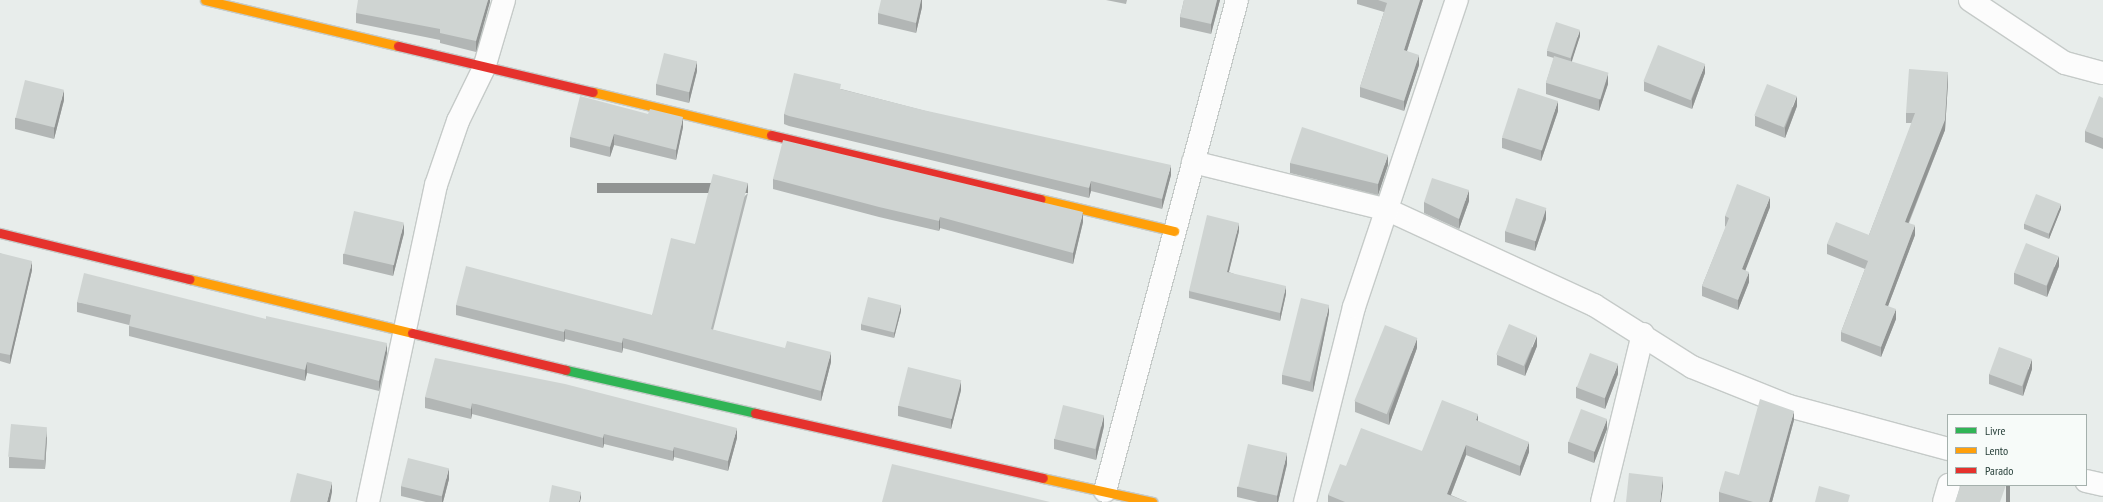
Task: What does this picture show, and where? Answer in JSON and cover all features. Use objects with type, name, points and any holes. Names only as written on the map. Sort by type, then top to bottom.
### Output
[{"type":"street","points":[[205,0],[1174,232]]},
{"type":"street","points":[[368,502],[406,332],[436,185],[458,121],[484,68],[504,0]]},
{"type":"street","points":[[1105,492],[1237,0]]},
{"type":"street","points":[[1305,502],[1352,314],[1457,0]]},
{"type":"street","points":[[1970,0],[2065,63],[2103,73]]},
{"type":"street","points":[[1193,162],[1388,210],[1594,305],[1643,334],[1692,367],[1789,406],[1947,449]]},
{"type":"street","points":[[0,233],[406,332],[1152,502]]},
{"type":"street","points":[[1602,502],[1643,334]]},
{"type":"street","points":[[2087,481],[2103,485]]},
{"type":"street","points":[[1944,502],[1949,486]]},
{"type":"building","points":[[358,0],[488,0],[476,41],[440,33],[440,29],[356,13]]},
{"type":"building","points":[[881,0],[921,0],[916,23],[878,13]]},
{"type":"building","points":[[1184,0],[1217,0],[1211,24],[1180,17]]},
{"type":"building","points":[[1378,0],[1420,0],[1404,50],[1419,55],[1404,101],[1360,87],[1387,3]]},
{"type":"building","points":[[1556,22],[1580,30],[1571,58],[1547,51]]},
{"type":"building","points":[[1658,45],[1705,64],[1691,100],[1643,81]]},
{"type":"building","points":[[664,53],[697,61],[689,92],[656,84]]},
{"type":"building","points":[[1554,56],[1609,73],[1600,99],[1546,83]]},
{"type":"building","points":[[1909,69],[1948,72],[1945,120],[1905,222],[1915,225],[1885,305],[1896,309],[1881,347],[1841,332],[1868,261],[1827,244],[1836,222],[1869,235],[1915,113],[1906,113]]},
{"type":"building","points":[[794,73],[841,84],[840,89],[923,110],[1171,165],[1162,199],[1091,181],[1089,188],[789,116],[784,114]]},
{"type":"building","points":[[25,80],[64,90],[54,128],[16,118]]},
{"type":"building","points":[[1767,84],[1797,96],[1784,128],[1754,116]]},
{"type":"building","points":[[1518,88],[1558,101],[1542,150],[1502,137]]},
{"type":"building","points":[[580,96],[648,114],[650,109],[683,117],[676,150],[614,134],[610,147],[570,137]]},
{"type":"building","points":[[2099,96],[2103,98],[2103,138],[2085,131]]},
{"type":"building","points":[[1302,127],[1388,155],[1378,184],[1290,163]]},
{"type":"building","points":[[783,140],[1083,212],[1073,253],[940,217],[939,221],[773,179]]},
{"type":"building","points":[[713,174],[748,183],[711,329],[785,348],[787,341],[831,352],[821,391],[623,338],[622,343],[565,329],[564,332],[456,305],[466,266],[652,315],[671,238],[695,244]]},
{"type":"building","points":[[1432,178],[1469,190],[1459,219],[1424,202]]},
{"type":"building","points":[[1737,184],[1770,197],[1742,269],[1749,272],[1738,300],[1702,286],[1729,218],[1725,216]]},
{"type":"building","points":[[2036,194],[2061,204],[2049,234],[2024,224]]},
{"type":"building","points":[[1516,198],[1546,208],[1536,241],[1505,231]]},
{"type":"building","points":[[354,211],[404,222],[394,265],[344,254]]},
{"type":"building","points":[[1207,215],[1239,223],[1227,272],[1286,286],[1280,313],[1189,291]]},
{"type":"building","points":[[2026,243],[2058,256],[2046,286],[2014,273]]},
{"type":"building","points":[[0,253],[32,261],[10,355],[0,353]]},
{"type":"building","points":[[84,273],[266,319],[266,316],[387,343],[379,381],[307,362],[305,370],[129,326],[131,315],[77,302]]},
{"type":"building","points":[[868,297],[901,305],[894,332],[861,324]]},
{"type":"building","points":[[1301,298],[1329,305],[1310,382],[1282,375]]},
{"type":"building","points":[[1509,324],[1537,336],[1524,366],[1496,354]]},
{"type":"building","points":[[1385,325],[1417,338],[1387,414],[1354,401]]},
{"type":"building","points":[[1999,347],[2032,359],[2022,386],[1989,374]]},
{"type":"building","points":[[1590,353],[1618,364],[1605,398],[1577,388]]},
{"type":"building","points":[[435,358],[565,384],[737,428],[728,461],[674,447],[673,451],[604,434],[603,438],[472,403],[471,409],[425,397]]},
{"type":"building","points":[[908,367],[961,380],[952,419],[898,406]]},
{"type":"building","points":[[1760,399],[1794,411],[1769,502],[1753,502],[1719,492],[1725,471],[1739,475]]},
{"type":"building","points":[[1442,400],[1478,414],[1476,420],[1529,442],[1520,466],[1466,445],[1447,494],[1467,502],[1345,502],[1328,495],[1340,464],[1346,466],[1361,428],[1422,451]]},
{"type":"building","points":[[1063,405],[1104,415],[1095,449],[1055,439]]},
{"type":"building","points":[[1581,409],[1607,419],[1595,452],[1568,442]]},
{"type":"building","points":[[11,424],[47,427],[44,460],[8,457]]},
{"type":"building","points":[[1248,444],[1287,453],[1277,496],[1238,487]]},
{"type":"building","points":[[408,458],[449,468],[442,496],[401,486]]},
{"type":"building","points":[[892,464],[1050,502],[882,502]]},
{"type":"building","points":[[297,473],[332,482],[327,502],[290,502]]},
{"type":"building","points":[[1629,473],[1663,477],[1660,502],[1626,502]]},
{"type":"building","points":[[552,485],[581,492],[579,502],[549,502]]},
{"type":"building","points":[[1819,486],[1850,495],[1848,502],[1815,502]]},
{"type":"building","points":[[1961,486],[2006,486],[2000,502],[1955,502]]},
{"type":"traffic: fast","points":[[566,370],[755,413]]},
{"type":"traffic: slow","points":[[205,0],[398,46]]},
{"type":"traffic: slow","points":[[593,92],[771,135]]},
{"type":"traffic: slow","points":[[1040,199],[1174,231]]},
{"type":"traffic: slow","points":[[189,279],[412,333]]},
{"type":"traffic: slow","points":[[1043,478],[1152,502]]},
{"type":"traffic: jam","points":[[398,46],[593,92]]},
{"type":"traffic: jam","points":[[771,135],[1040,199]]},
{"type":"traffic: jam","points":[[0,233],[189,279]]},
{"type":"traffic: jam","points":[[412,333],[566,370]]},
{"type":"traffic: jam","points":[[755,413],[1043,478]]}]
